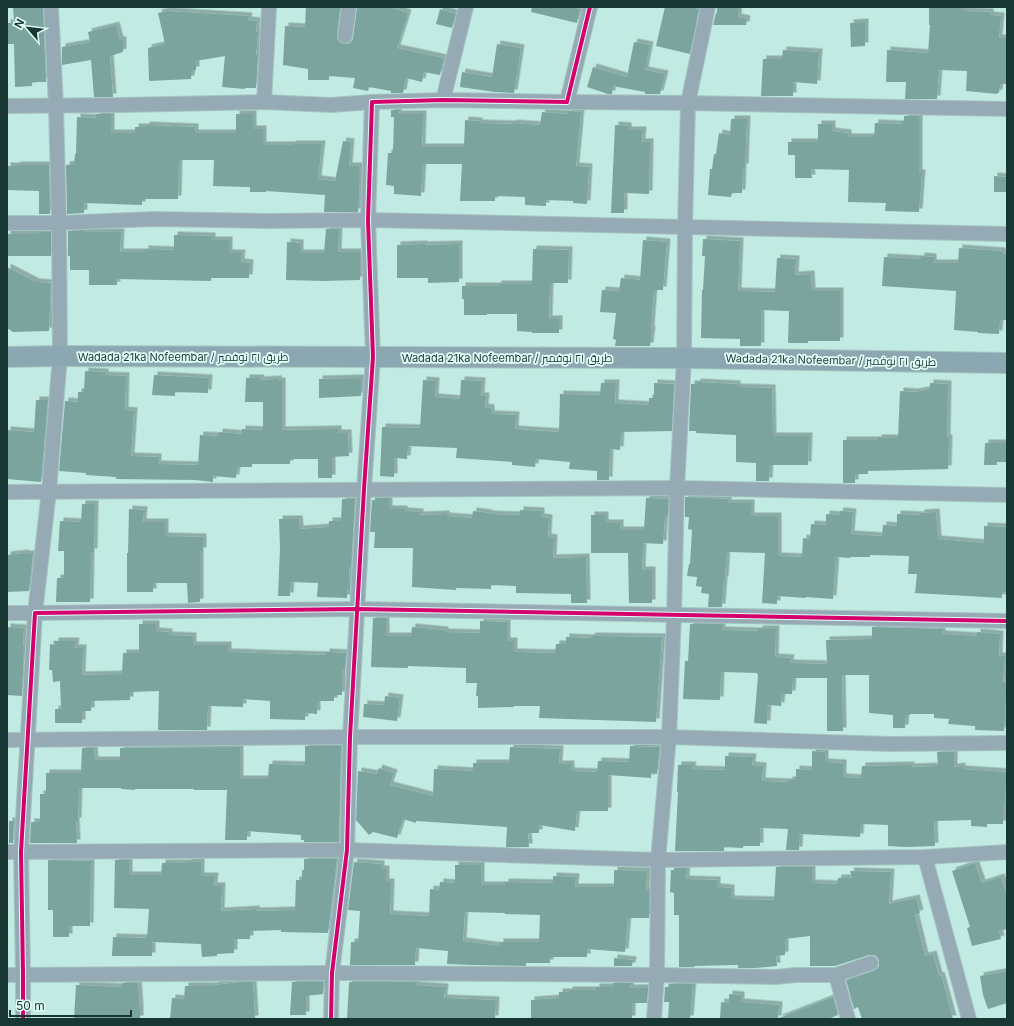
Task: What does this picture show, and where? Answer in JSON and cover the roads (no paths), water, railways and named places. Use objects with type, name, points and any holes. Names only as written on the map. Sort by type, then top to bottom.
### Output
[{"type":"street","points":[[23,1019],[21,852],[35,613],[49,491],[60,356],[56,106],[50,7]]},
{"type":"street","points":[[264,102],[269,7]]},
{"type":"street","points":[[345,36],[349,7]]},
{"type":"street","points":[[443,100],[466,7]]},
{"type":"street","points":[[567,102],[590,7]]},
{"type":"street","points":[[654,1019],[657,975],[658,860],[669,737],[677,488],[684,358],[688,103],[708,7]]},
{"type":"street","points":[[7,106],[264,102],[331,105],[443,100],[1007,109]]},
{"type":"street","points":[[332,1019],[332,973],[347,850],[350,737],[373,357],[368,220],[372,102]]},
{"type":"street","points":[[7,223],[59,223],[153,219],[267,221],[368,220],[1007,234]]},
{"type":"street","name":"Wadada 21ka Nofeembar / طريق ٢١ نوفمبر","points":[[7,357],[684,358],[1007,362]]},
{"type":"street","points":[[7,492],[677,488],[1007,495]]},
{"type":"street","points":[[7,613],[357,609],[1007,621]]},
{"type":"street","points":[[7,740],[350,737],[669,737],[890,744],[1007,743]]},
{"type":"street","points":[[7,852],[347,850],[658,860],[925,858],[1007,852]]},
{"type":"street","points":[[925,858],[969,1019]]},
{"type":"street","points":[[7,975],[332,973],[776,977],[795,975],[836,975],[871,962]]},
{"type":"street","points":[[836,975],[848,1019]]}]
